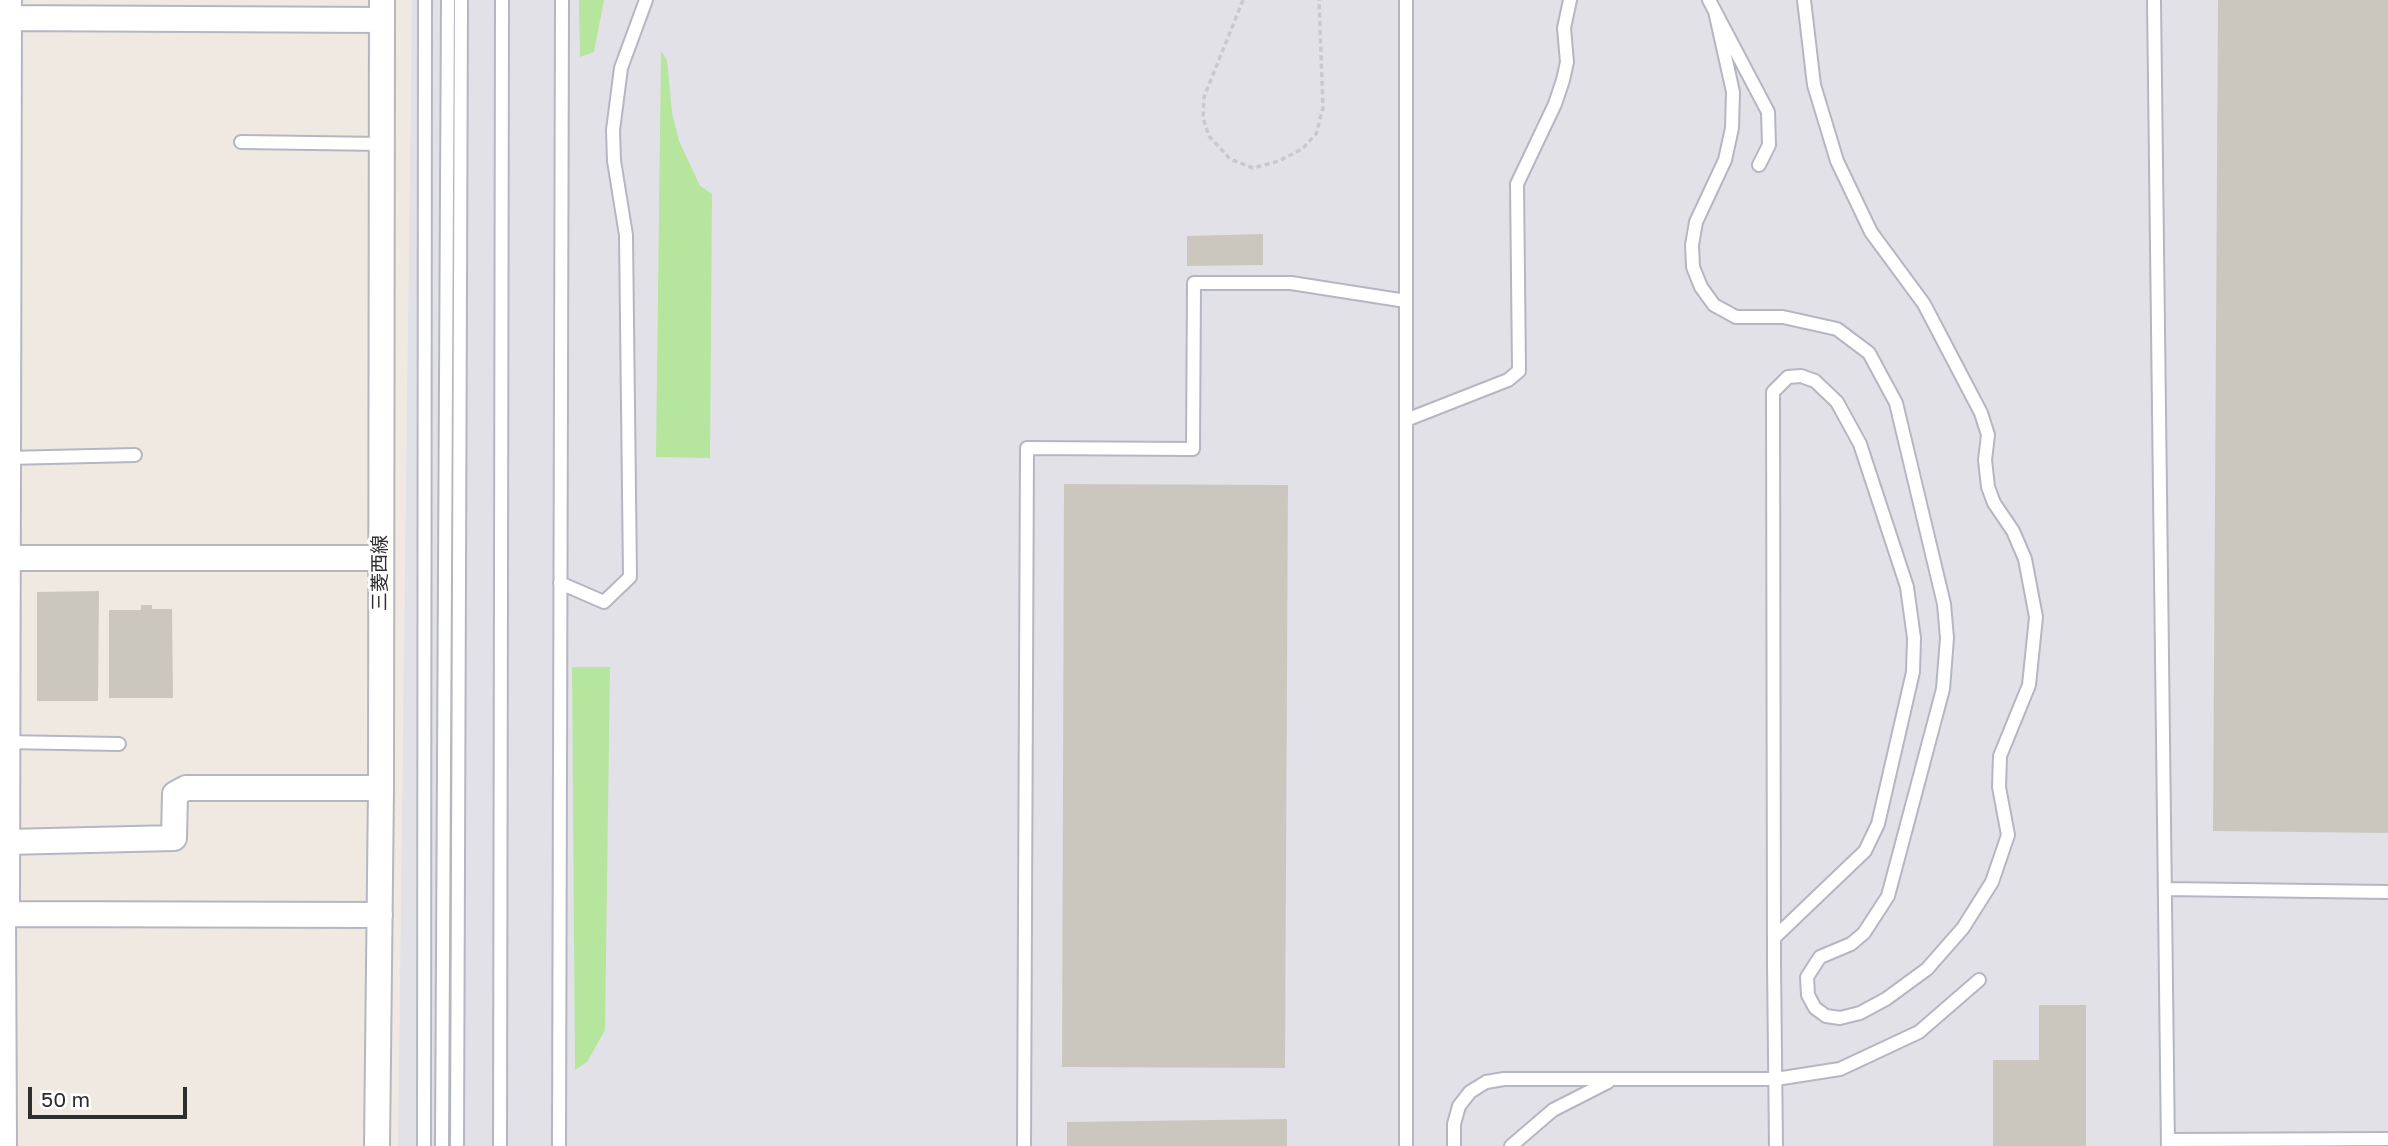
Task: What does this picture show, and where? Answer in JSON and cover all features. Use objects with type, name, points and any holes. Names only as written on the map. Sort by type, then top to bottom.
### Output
[{"type":"street","points":[[4,1146],[6,12],[382,10]]},
{"type":"street","name":"三菱西線","points":[[377,1146],[381,788],[382,10]]},
{"type":"street","points":[[4,558],[380,558]]},
{"type":"street","points":[[5,853],[174,838],[175,794],[186,788],[381,788]]},
{"type":"street","points":[[3,914],[380,915]]},
{"type":"lane","points":[[424,1146],[425,0]]},
{"type":"lane","points":[[442,1146],[448,0]]},
{"type":"lane","points":[[457,1146],[461,0]]},
{"type":"lane","points":[[500,1146],[502,0]]},
{"type":"lane","points":[[559,1146],[562,0]]},
{"type":"lane","points":[[560,583],[604,602],[630,577],[626,235],[614,161],[613,122],[621,68],[646,0]]},
{"type":"lane","points":[[1406,0],[1406,1146]]},
{"type":"lane","points":[[1406,420],[1508,380],[1519,371],[1517,184],[1555,104],[1563,80],[1567,62],[1564,28],[1570,0]]},
{"type":"lane","points":[[1712,5],[1733,92],[1732,128],[1725,160],[1696,222],[1692,245],[1693,267],[1701,287],[1714,305],[1736,317],[1793,318],[1837,329],[1869,353],[1896,403],[1944,604],[1947,638],[1943,689],[1888,897],[1872,925],[1857,941],[1820,957],[1807,977],[1808,995],[1815,1008],[1826,1016],[1840,1018],[1860,1013],[1886,999],[1927,969],[1956,937],[1992,882],[2008,835],[1999,787],[2000,756],[2029,685],[2036,617],[2032,583],[2019,543],[1998,511],[1988,486],[1985,460],[1988,435],[1981,413],[1924,304],[1871,232],[1837,161],[1814,85],[1804,0]]},
{"type":"lane","points":[[2154,0],[2167,889],[2168,1143],[2388,1139]]},
{"type":"lane","points":[[1712,5],[1768,112],[1769,145],[1759,166]]},
{"type":"lane","points":[[241,142],[383,144]]},
{"type":"lane","points":[[1024,1146],[1027,448],[1193,449],[1194,283],[1291,283],[1406,301]]},
{"type":"lane","points":[[1774,938],[1865,851],[1878,824],[1913,672],[1914,638],[1907,587],[1860,444],[1837,402],[1815,381],[1801,376],[1787,377],[1773,393],[1774,938],[1776,1146]]},
{"type":"lane","points":[[7,458],[135,455]]},
{"type":"lane","points":[[4,742],[120,744]]},
{"type":"lane","points":[[2167,889],[2388,892]]},
{"type":"lane","points":[[1454,1146],[1454,1124],[1459,1106],[1471,1092],[1486,1082],[1504,1079],[1776,1079],[1840,1069],[1919,1032],[1979,980]]},
{"type":"lane","points":[[1511,1146],[1553,1110],[1615,1080]]},
{"type":"path","points":[[1243,0],[1207,87],[1203,118],[1209,136],[1230,159],[1253,168],[1291,155],[1302,149],[1316,134],[1323,108],[1319,0]]},
{"type":"shaded area","points":[[412,0],[2388,0],[2388,1146],[398,1146]]},
{"type":"green space","points":[[579,0],[604,0],[594,52],[580,57]]},
{"type":"green space","points":[[661,51],[667,60],[672,113],[679,141],[700,186],[712,194],[710,458],[656,457]]},
{"type":"green space","points":[[572,667],[610,667],[605,1030],[587,1062],[575,1070]]},
{"type":"building","points":[[2218,0],[2388,0],[2388,833],[2213,831]]},
{"type":"building","points":[[1263,234],[1263,265],[1187,266],[1187,236]]},
{"type":"building","points":[[1064,484],[1288,485],[1285,1068],[1062,1067]]},
{"type":"building","points":[[99,591],[98,701],[37,701],[37,592]]},
{"type":"building","points":[[141,605],[152,605],[152,609],[172,609],[173,698],[109,698],[109,610],[141,610]]},
{"type":"building","points":[[2039,1005],[2086,1005],[2086,1146],[1993,1146],[1993,1060],[2039,1060]]},
{"type":"building","points":[[1287,1119],[1287,1146],[1067,1146],[1067,1122]]}]
